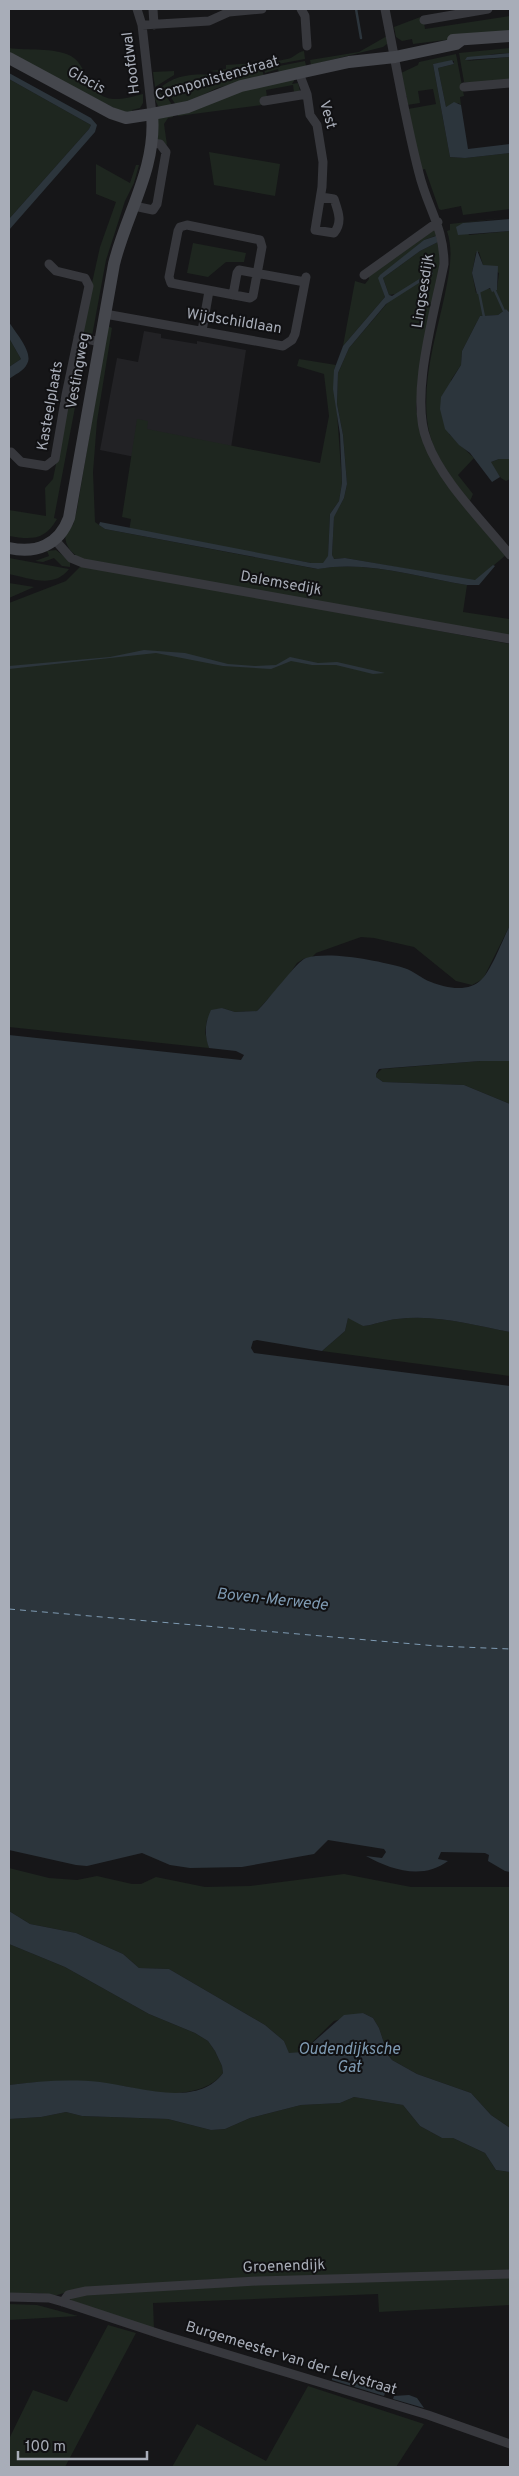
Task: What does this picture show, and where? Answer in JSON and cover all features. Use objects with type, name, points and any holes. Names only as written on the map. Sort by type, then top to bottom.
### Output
[{"type":"street","name":"Hoofdwal","points":[[137,9],[142,26],[152,114]]},
{"type":"street","name":"Hoofdwal","points":[[153,9],[154,25]]},
{"type":"street","points":[[142,26],[209,21],[229,12],[262,9]]},
{"type":"street","points":[[301,9],[305,16],[307,46]]},
{"type":"street","name":"Lingsesdijk","points":[[385,9],[420,176],[438,222],[444,244],[444,264],[422,376],[420,412],[423,430],[434,457],[447,477],[510,555]]},
{"type":"street","points":[[424,20],[488,9]]},
{"type":"street","name":"Componistenstraat","points":[[152,114],[188,107],[242,86],[350,62],[355,59],[394,53],[449,40],[460,41],[510,36]]},
{"type":"street","name":"Glacis","points":[[9,58],[115,116],[126,118],[152,114]]},
{"type":"street","name":"Vest","points":[[299,72],[307,94],[310,115],[317,125],[323,162],[320,197]]},
{"type":"street","points":[[464,88],[510,83]]},
{"type":"street","points":[[264,101],[307,94]]},
{"type":"street","name":"Vestingweg","points":[[55,540],[64,530],[69,518],[116,254],[147,169],[151,143],[152,114]]},
{"type":"street","points":[[134,206],[153,210],[156,206],[166,152],[160,144],[151,143]]},
{"type":"street","points":[[364,275],[438,222]]},
{"type":"street","points":[[183,225],[260,240],[262,244],[253,296],[209,291],[169,282],[178,231],[183,225]]},
{"type":"street","points":[[50,264],[56,272],[83,277],[88,283],[78,337],[100,342]]},
{"type":"street","points":[[233,295],[238,271],[257,273]]},
{"type":"street","name":"Wijdschildlaan","points":[[106,314],[276,345],[288,343],[295,334],[306,279],[257,273]]},
{"type":"street","points":[[202,332],[209,291]]},
{"type":"street","name":"Kasteelplaats","points":[[11,452],[21,462],[46,466],[54,462],[78,337]]},
{"type":"street","points":[[9,548],[31,550],[43,548],[55,540]]},
{"type":"street","name":"Dalemsedijk","points":[[55,540],[72,558],[83,563],[510,639]]},
{"type":"street","name":"Groenendijk","points":[[63,2302],[68,2295],[111,2290],[258,2281],[510,2274]]},
{"type":"street","name":"Burgemeester van der Lelystraat","points":[[9,2297],[49,2298],[63,2302],[166,2336],[428,2415],[510,2444]]},
{"type":"shaded area","points":[[423,16],[425,29],[510,16],[510,32],[413,44],[412,39],[402,41],[396,37],[394,27]]},
{"type":"shaded area","points":[[387,36],[387,44],[383,47],[311,65],[310,60],[359,52]]},
{"type":"shaded area","points":[[9,48],[49,50],[64,53],[78,62],[91,84],[102,96],[115,99],[143,94],[143,103],[140,108],[132,110],[133,113],[124,113],[9,54]]},
{"type":"shaded area","points":[[510,48],[510,53],[493,54],[466,61],[510,57],[510,80],[464,82],[459,53]]},
{"type":"shaded area","points":[[304,51],[305,59],[230,73],[209,71],[226,69],[226,65],[279,61]]},
{"type":"shaded area","points":[[456,54],[464,96],[460,97],[461,105],[458,103],[446,107],[438,68],[454,64],[454,61],[433,64],[450,157],[465,158],[510,153],[510,209],[463,215],[461,206],[441,210],[425,169],[421,170],[408,109],[436,104],[433,89],[418,91],[420,103],[407,105],[407,96],[405,96],[401,73],[418,65],[419,62]]},
{"type":"shaded area","points":[[305,61],[306,66],[279,73],[278,69],[265,73],[264,69]]},
{"type":"shaded area","points":[[262,69],[264,76],[217,88],[188,102],[176,105],[170,96],[158,90],[182,76],[199,74],[231,75]]},
{"type":"shaded area","points":[[174,71],[174,75],[155,87],[153,72]]},
{"type":"shaded area","points":[[9,79],[91,125],[9,219]]},
{"type":"shaded area","points":[[295,79],[292,84],[298,83],[300,91],[294,92],[293,85],[266,90],[267,97],[260,98],[262,105],[178,116],[178,113],[240,90]]},
{"type":"shaded area","points":[[157,92],[166,96],[173,106],[158,106],[152,93]]},
{"type":"shaded area","points":[[173,113],[173,117],[168,118],[164,124],[167,145],[157,140],[158,118]]},
{"type":"shaded area","points":[[209,152],[280,164],[275,196],[214,185]]},
{"type":"shaded area","points":[[96,164],[130,183],[136,165],[139,165],[106,260],[92,336],[84,333],[82,328],[100,247],[116,202],[96,194]]},
{"type":"shaded area","points":[[510,217],[463,223],[469,235],[510,231],[510,313],[506,309],[498,315],[480,316],[462,351],[461,365],[451,380],[449,434],[474,458],[458,475],[473,494],[470,501],[450,476],[434,446],[430,436],[426,410],[428,376],[449,270],[450,247],[447,231],[450,230],[450,224]],"holes":[[[476,252],[479,252],[483,265],[499,273],[497,289],[486,289],[476,293],[472,273]]]},
{"type":"shaded area","points":[[435,228],[443,257],[418,386],[416,408],[420,431],[429,454],[506,555],[475,581],[345,558],[333,559],[332,555],[334,516],[344,498],[347,484],[343,435],[337,404],[338,373],[349,348],[395,294],[389,295],[383,278],[420,251],[438,242],[435,236],[424,240],[379,278],[385,297],[343,346],[355,281],[365,284],[369,279],[369,274]]},
{"type":"shaded area","points":[[193,243],[246,253],[244,262],[226,262],[208,277],[187,273]]},
{"type":"shaded area","points":[[108,326],[112,328],[97,421],[93,472],[95,522],[105,529],[317,569],[336,567],[373,568],[467,585],[463,612],[509,619],[510,638],[83,560],[75,555],[68,546],[65,533],[73,525],[77,509]]},
{"type":"shaded area","points":[[144,331],[161,334],[161,338],[197,344],[197,341],[246,350],[231,448],[135,457],[100,450],[117,358],[138,362]]},
{"type":"shaded area","points":[[9,338],[21,359],[9,367]]},
{"type":"shaded area","points":[[81,341],[87,344],[54,518],[57,519],[43,535],[31,538],[9,536],[9,510],[46,516],[45,488],[53,479]]},
{"type":"shaded area","points":[[299,359],[336,365],[334,370],[342,483],[339,501],[330,514],[328,557],[323,564],[129,531],[131,519],[122,517],[137,419],[148,421],[147,429],[320,463],[329,416],[324,374],[297,366]]},
{"type":"shaded area","points":[[499,459],[510,459],[510,479],[506,481],[501,478],[491,465],[491,462]]},
{"type":"shaded area","points":[[56,550],[70,561],[70,567],[62,566],[54,558],[43,562],[35,561],[49,556],[47,551]]},
{"type":"shaded area","points":[[9,558],[69,569],[56,579],[33,579],[9,574]]},
{"type":"shaded area","points":[[82,565],[510,644],[510,925],[483,979],[472,985],[456,981],[414,947],[361,937],[316,953],[311,958],[305,958],[297,963],[286,979],[257,1011],[235,1012],[222,1008],[207,1020],[205,1032],[209,1048],[9,1027],[9,603],[66,581]]},
{"type":"shaded area","points":[[9,583],[34,587],[9,598]]},
{"type":"shaded area","points":[[480,1061],[510,1061],[510,1104],[464,1085],[383,1082],[376,1077],[376,1074],[382,1069]]},
{"type":"shaded area","points":[[348,1318],[363,1326],[397,1319],[440,1319],[510,1332],[510,1376],[322,1351],[345,1331]]},
{"type":"shaded area","points":[[9,1868],[49,1878],[77,1880],[97,1876],[132,1884],[141,1884],[156,1877],[205,1887],[250,1886],[344,1874],[411,1887],[510,1887],[510,2128],[491,2115],[471,2093],[417,2074],[392,2060],[388,2055],[379,2028],[373,2018],[363,2013],[334,2021],[302,2052],[289,2054],[284,2041],[265,2025],[169,1969],[139,1968],[123,1954],[76,1933],[30,1924],[9,1911]]},
{"type":"shaded area","points":[[9,1944],[65,1967],[149,2014],[195,2033],[208,2041],[215,2051],[223,2073],[208,2085],[189,2092],[179,2093],[149,2092],[123,2086],[80,2083],[52,2082],[9,2085]]},
{"type":"shaded area","points":[[354,2097],[403,2105],[420,2126],[442,2138],[453,2138],[485,2153],[496,2170],[510,2172],[510,2270],[215,2279],[74,2290],[54,2296],[39,2293],[9,2294],[9,2119],[41,2117],[66,2112],[82,2116],[168,2119],[211,2130],[225,2129],[250,2118],[301,2105],[340,2103]]},
{"type":"shaded area","points":[[510,2277],[510,2305],[379,2312],[378,2294],[153,2303],[154,2330],[72,2302],[70,2299],[73,2295],[197,2285]]},
{"type":"shaded area","points":[[9,2304],[37,2305],[78,2316],[9,2320]]},
{"type":"shaded area","points":[[108,2325],[136,2333],[65,2467],[9,2467],[9,2439],[33,2390],[67,2402]]},
{"type":"shaded area","points":[[308,2386],[424,2424],[396,2467],[172,2467],[197,2424],[266,2461]]},
{"type":"water","points":[[510,53],[510,57],[465,60],[467,57]]},
{"type":"water","points":[[452,60],[454,64],[438,68],[446,107],[454,102],[461,105],[468,149],[510,144],[510,153],[465,158],[450,157],[433,64]]},
{"type":"water","points":[[9,73],[91,118],[97,125],[95,132],[9,230],[9,219],[91,125],[9,79]]},
{"type":"water","points":[[510,219],[510,231],[458,235],[456,227],[463,223]]},
{"type":"water","points":[[436,236],[438,242],[420,251],[383,278],[389,295],[392,296],[432,271],[433,274],[386,304],[349,348],[338,373],[337,404],[343,435],[347,484],[344,498],[334,517],[332,555],[334,559],[345,558],[475,580],[493,565],[495,566],[479,585],[467,585],[374,568],[336,567],[318,569],[105,529],[99,525],[100,522],[311,563],[323,563],[328,556],[330,514],[339,501],[342,483],[340,434],[333,389],[334,370],[343,346],[385,297],[378,278],[380,275],[424,240]]},
{"type":"water","points":[[477,250],[483,265],[498,266],[497,290],[492,292],[490,288],[477,294],[472,273]]},
{"type":"water","points":[[506,309],[510,313],[510,459],[499,459],[491,462],[500,477],[492,482],[470,453],[459,445],[445,429],[440,409],[441,397],[461,365],[462,351],[480,316],[498,315]]},
{"type":"water","points":[[9,322],[26,349],[28,359],[24,369],[9,379],[9,367],[21,359],[9,338]]},
{"type":"water","points":[[144,650],[185,653],[228,664],[255,666],[276,665],[290,657],[318,663],[337,662],[385,673],[373,674],[336,665],[312,665],[291,661],[271,669],[223,666],[156,653],[9,669],[9,666],[110,657]]},
{"type":"water","name":"Boven-Merwede","points":[[510,925],[510,1061],[480,1061],[379,1069],[376,1077],[383,1082],[464,1085],[510,1104],[510,1332],[440,1319],[397,1319],[363,1326],[348,1318],[345,1331],[322,1351],[257,1340],[253,1341],[251,1348],[254,1353],[510,1386],[510,1872],[488,1861],[489,1855],[485,1853],[441,1852],[438,1859],[448,1861],[438,1867],[428,1870],[407,1871],[396,1869],[366,1856],[382,1858],[386,1852],[384,1849],[328,1840],[314,1854],[242,1867],[190,1868],[170,1865],[142,1853],[87,1866],[9,1850],[9,1035],[241,1060],[244,1055],[236,1051],[209,1048],[206,1029],[207,1019],[211,1010],[222,1008],[235,1012],[257,1011],[302,960],[316,956],[341,956],[382,962],[404,968],[437,984],[464,988],[477,983],[486,974]]},
{"type":"water","name":"Oudendijksche Gat","points":[[9,1911],[30,1924],[76,1933],[123,1954],[139,1968],[169,1969],[265,2025],[284,2041],[289,2053],[302,2052],[344,2015],[363,2013],[373,2018],[379,2028],[388,2055],[392,2060],[417,2074],[471,2093],[491,2115],[510,2128],[510,2172],[496,2170],[485,2153],[453,2138],[442,2138],[420,2126],[403,2105],[354,2097],[340,2103],[301,2105],[250,2118],[225,2129],[211,2130],[168,2119],[82,2116],[66,2112],[41,2117],[9,2119],[9,2085],[32,2082],[89,2081],[182,2093],[198,2090],[212,2084],[223,2073],[215,2051],[208,2041],[195,2033],[149,2014],[65,1967],[9,1944]]},
{"type":"water","points":[[332,2378],[354,2384],[362,2380],[370,2382],[377,2384],[385,2393],[384,2396],[332,2380]]},
{"type":"water","points":[[409,2395],[417,2398],[424,2408],[393,2399],[394,2396]]},
{"type":"waterway","points":[[356,9],[361,38]]},
{"type":"waterway","points":[[495,291],[504,311]]},
{"type":"waterway","points":[[479,292],[484,317]]},
{"type":"ferry route","points":[[9,1609],[437,1646],[510,1649]]}]
